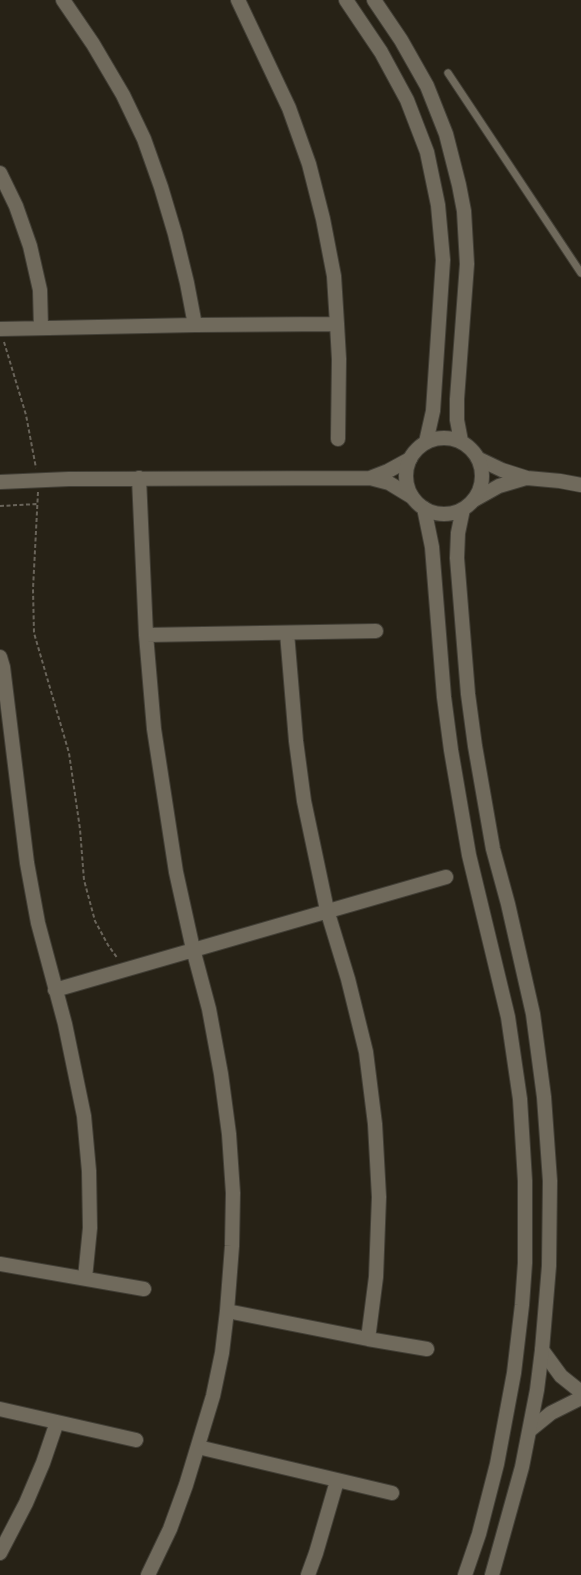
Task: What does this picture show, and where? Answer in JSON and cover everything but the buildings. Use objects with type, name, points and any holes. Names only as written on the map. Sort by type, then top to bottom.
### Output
[{"type":"street","points":[[63,0],[122,95],[144,139],[172,224],[187,283],[195,325]]},
{"type":"street","points":[[238,0],[289,108],[309,164],[323,219],[334,276],[339,359],[338,439]]},
{"type":"street","points":[[346,0],[381,52],[408,100],[427,152],[438,206],[443,260],[434,410],[426,442]]},
{"type":"street","points":[[374,0],[401,40],[427,86],[446,134],[459,186],[464,220],[467,264],[456,399],[461,441]]},
{"type":"street","points":[[0,174],[16,206],[30,246],[40,290],[42,328]]},
{"type":"street","points":[[1,334],[42,328],[337,324]]},
{"type":"street","points":[[412,497],[406,474],[410,459],[419,447],[426,442],[442,437],[461,441],[479,459],[482,467],[481,484],[469,504],[458,533],[457,558],[463,649],[474,746],[493,850],[522,959],[533,1014],[544,1097],[550,1182],[550,1224],[549,1266],[542,1350],[530,1430],[513,1503],[492,1575]]},
{"type":"street","points":[[370,478],[410,459]]},
{"type":"street","points":[[479,459],[502,470],[527,478],[581,485]]},
{"type":"street","points":[[138,478],[146,636],[154,729],[176,872],[193,949],[209,1009],[222,1074],[233,1193],[232,1246],[227,1311],[222,1353],[213,1396],[170,1529],[148,1575]]},
{"type":"street","points":[[0,482],[138,478],[370,478],[389,483],[412,497],[424,508],[443,514],[457,512],[499,486],[527,478]]},
{"type":"street","points":[[424,508],[432,547],[444,697],[454,768],[469,855],[508,1017],[520,1099],[525,1181],[526,1230],[523,1296],[510,1401],[488,1499],[465,1575]]},
{"type":"street","points":[[146,636],[376,631]]},
{"type":"street","points":[[287,633],[299,767],[306,811],[327,910],[348,979],[366,1052],[375,1124],[379,1197],[377,1267],[368,1339]]},
{"type":"street","points":[[0,657],[3,667],[27,863],[38,923],[74,1062],[84,1116],[89,1171],[90,1228],[85,1278]]},
{"type":"street","points":[[55,990],[446,877]]},
{"type":"street","points":[[0,1264],[144,1290]]},
{"type":"street","points":[[227,1311],[427,1349]]},
{"type":"street","points":[[542,1350],[561,1376],[581,1392]]},
{"type":"street","points":[[530,1430],[551,1413],[581,1398]]},
{"type":"street","points":[[0,1410],[136,1440]]},
{"type":"street","points":[[0,1554],[26,1504],[57,1422]]},
{"type":"street","points":[[198,1447],[392,1494]]},
{"type":"street","points":[[308,1575],[337,1480]]},
{"type":"lane","points":[[448,73],[581,273]]},
{"type":"path","points":[[1,334],[26,415],[38,480],[33,589],[34,633],[70,753],[84,880],[95,921],[108,945],[125,969]]},
{"type":"path","points":[[0,506],[38,504]]}]
